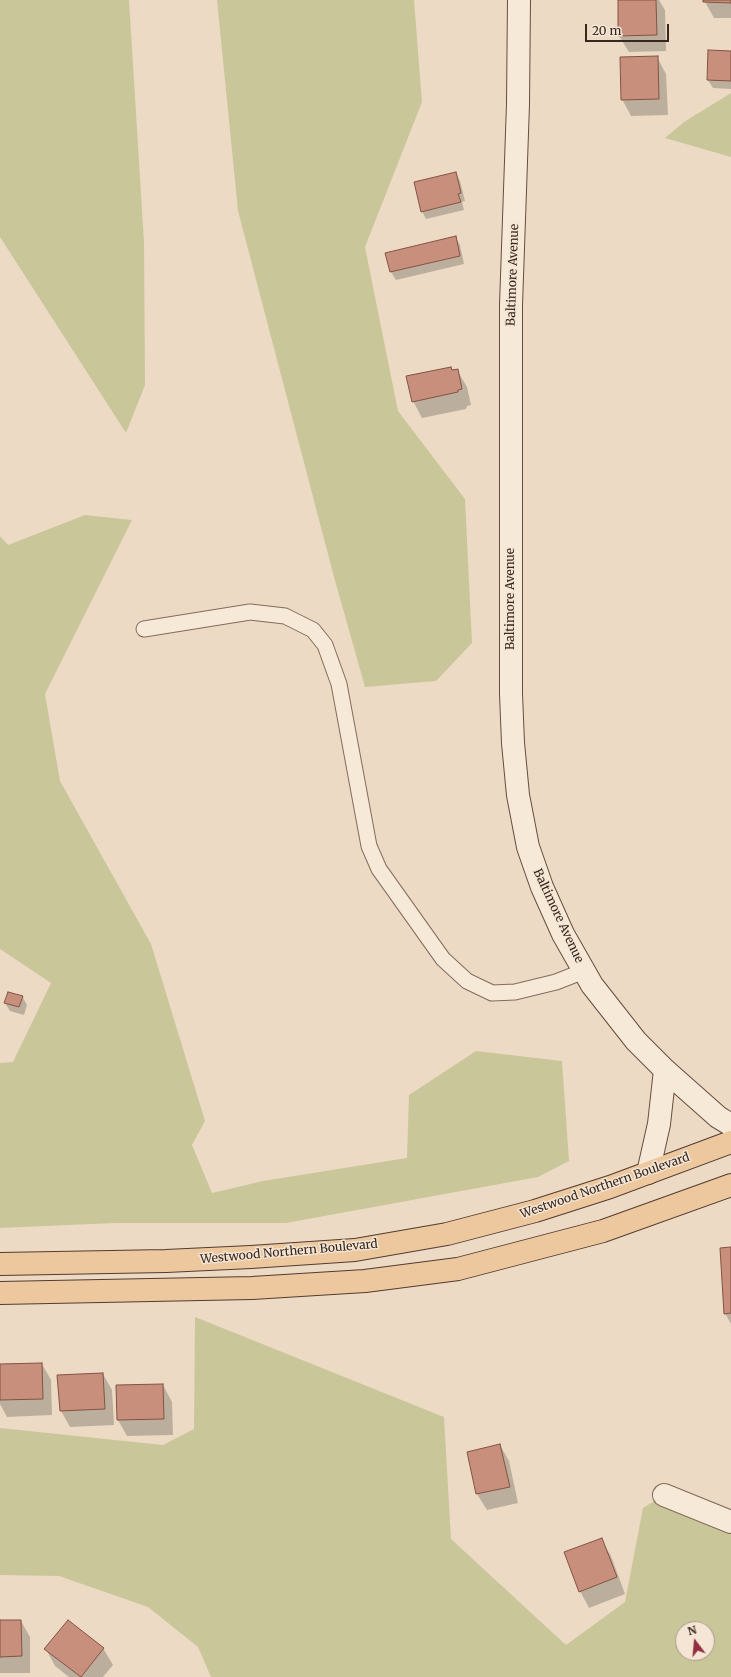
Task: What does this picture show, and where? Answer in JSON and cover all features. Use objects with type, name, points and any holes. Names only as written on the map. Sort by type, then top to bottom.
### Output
[{"type":"main road","name":"Westwood Northern Boulevard","points":[[0,1264],[166,1261],[355,1250],[447,1234],[535,1211],[648,1174],[731,1142]]},
{"type":"main road","points":[[0,1293],[252,1288],[365,1281],[458,1269],[603,1232],[731,1185]]},
{"type":"street","name":"Baltimore Avenue","points":[[519,0],[518,104],[511,305],[511,694],[513,743],[518,795],[528,847],[542,887],[564,934],[592,985],[636,1041],[665,1070],[718,1116],[731,1125]]},
{"type":"street","points":[[648,1174],[659,1124],[665,1070]]},
{"type":"street","points":[[664,1495],[731,1522]]},
{"type":"lane","points":[[144,629],[250,612],[285,616],[313,630],[325,645],[339,684],[369,846],[380,868],[443,959],[467,981],[492,993],[515,992],[556,982],[584,972]]},
{"type":"shaded area","points":[[0,0],[129,0],[144,242],[145,385],[126,433],[0,237]]},
{"type":"shaded area","points":[[217,0],[414,0],[422,102],[365,247],[398,411],[465,499],[472,643],[436,681],[365,687],[334,577],[238,211]]},
{"type":"shaded area","points":[[731,93],[731,157],[665,138],[684,122]]},
{"type":"shaded area","points":[[85,515],[132,520],[45,694],[60,781],[151,944],[205,1121],[192,1145],[212,1193],[263,1181],[407,1158],[409,1095],[476,1051],[562,1061],[569,1161],[538,1177],[286,1223],[115,1223],[0,1228],[0,1063],[13,1062],[51,983],[0,949],[0,536],[8,545]]},
{"type":"shaded area","points":[[195,1317],[444,1417],[451,1539],[566,1645],[625,1602],[643,1508],[664,1495],[731,1522],[731,1677],[211,1677],[198,1647],[148,1607],[59,1576],[0,1575],[0,1428],[163,1445],[194,1429]]},
{"type":"building","points":[[618,0],[656,0],[657,35],[618,36]]},
{"type":"building","points":[[703,0],[731,0],[731,3],[703,2]]},
{"type":"building","points":[[708,50],[731,51],[731,81],[707,80]]},
{"type":"building","points":[[658,56],[659,99],[621,100],[620,57]]},
{"type":"building","points":[[456,172],[461,193],[458,194],[461,202],[421,212],[414,182]]},
{"type":"building","points":[[456,236],[460,256],[390,272],[385,253]]},
{"type":"building","points":[[451,367],[452,370],[458,369],[462,389],[458,390],[458,392],[412,402],[406,376]]},
{"type":"building","points":[[8,992],[23,996],[19,1007],[4,1003]]},
{"type":"building","points":[[731,1247],[731,1313],[724,1314],[720,1248]]},
{"type":"building","points":[[42,1363],[43,1399],[0,1400],[0,1364]]},
{"type":"building","points":[[103,1373],[105,1409],[60,1411],[57,1375]]},
{"type":"building","points":[[163,1384],[164,1419],[117,1420],[116,1385]]},
{"type":"building","points":[[500,1444],[510,1487],[476,1494],[467,1452]]},
{"type":"building","points":[[602,1538],[617,1577],[579,1592],[564,1552]]},
{"type":"building","points":[[0,1620],[21,1620],[22,1656],[0,1657]]},
{"type":"building","points":[[68,1620],[104,1648],[81,1677],[44,1649]]}]
